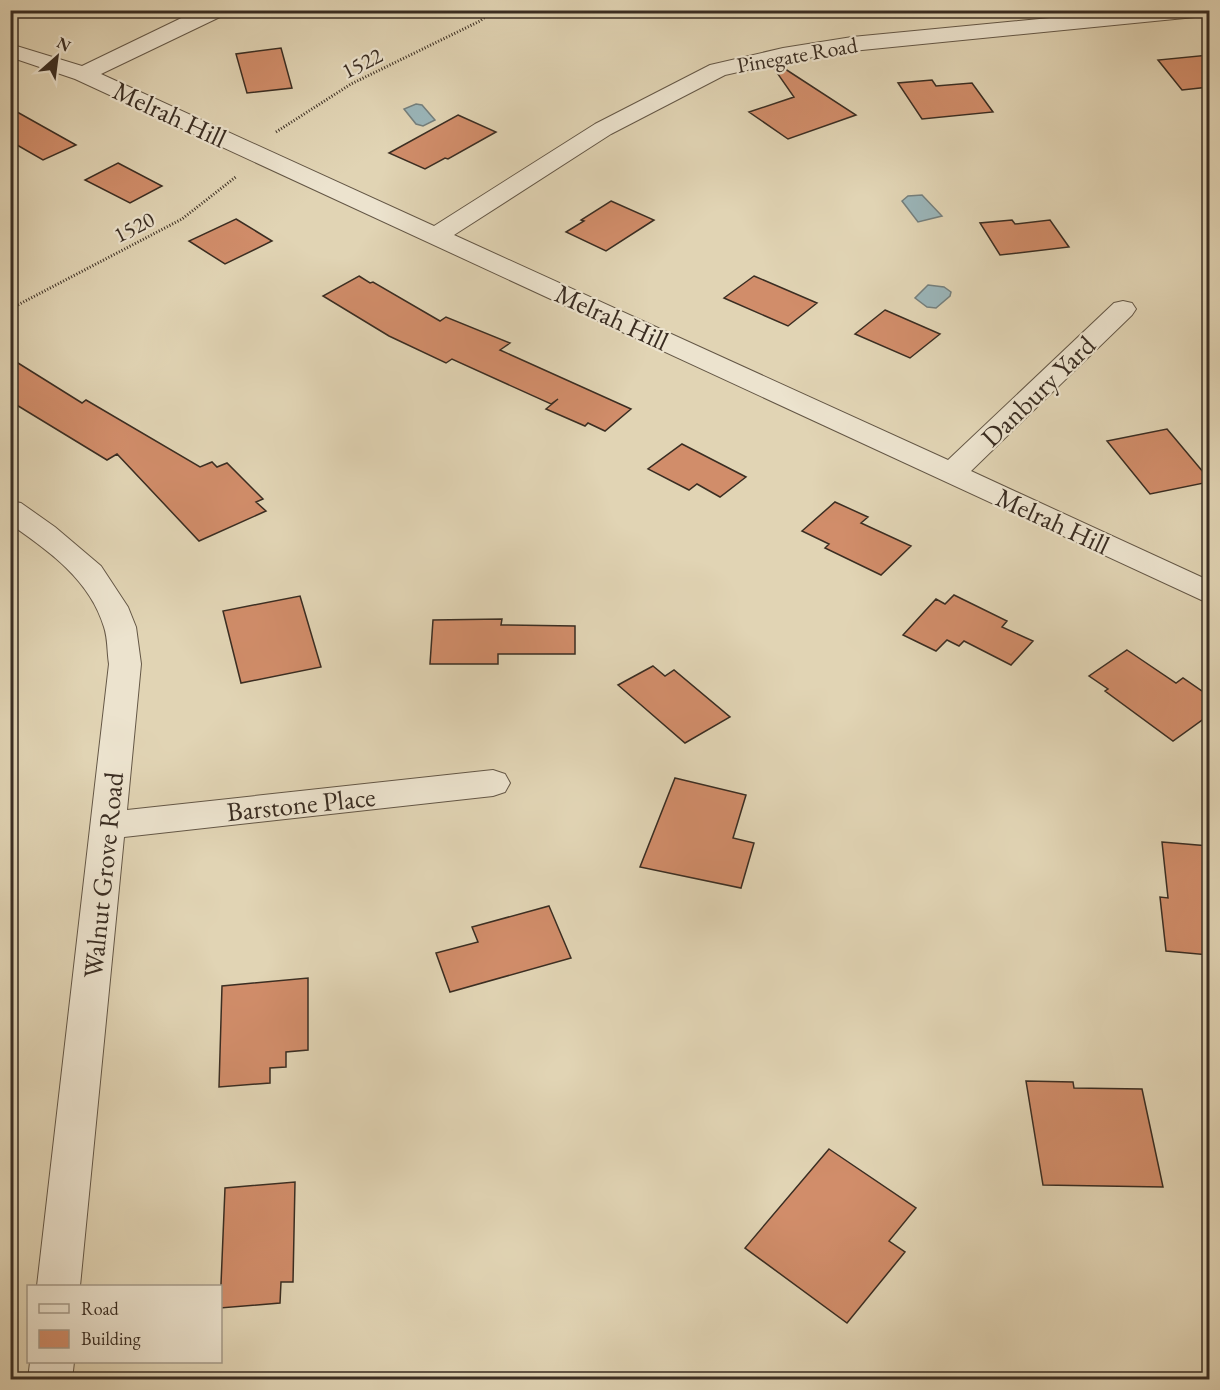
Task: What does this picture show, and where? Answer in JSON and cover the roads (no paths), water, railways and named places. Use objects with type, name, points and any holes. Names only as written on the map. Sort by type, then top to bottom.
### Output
[{"type":"street","points":[[83,74],[216,10]]},
{"type":"street","name":"Pinegate Road","points":[[435,236],[603,129],[718,70],[783,55],[852,44],[1205,10]]},
{"type":"street","name":"Melrah Hill","points":[[10,50],[83,74],[952,473],[1209,594]]},
{"type":"street","name":"Danbury Yard","points":[[952,473],[1123,309]]},
{"type":"street","name":"Walnut Grove Road","points":[[10,510],[54,539],[83,564],[106,594],[120,627],[125,664],[59,1285]]},
{"type":"street","name":"Barstone Place","points":[[109,825],[493,783]]},
{"type":"street","points":[[50,1380],[52,1363]]},
{"type":"water","points":[[416,104],[422,105],[435,120],[423,126],[416,124],[404,109]]},
{"type":"water","points":[[922,195],[942,216],[918,222],[902,201],[908,196]]},
{"type":"water","points":[[928,285],[944,287],[951,292],[950,296],[936,308],[927,307],[915,298]]}]
